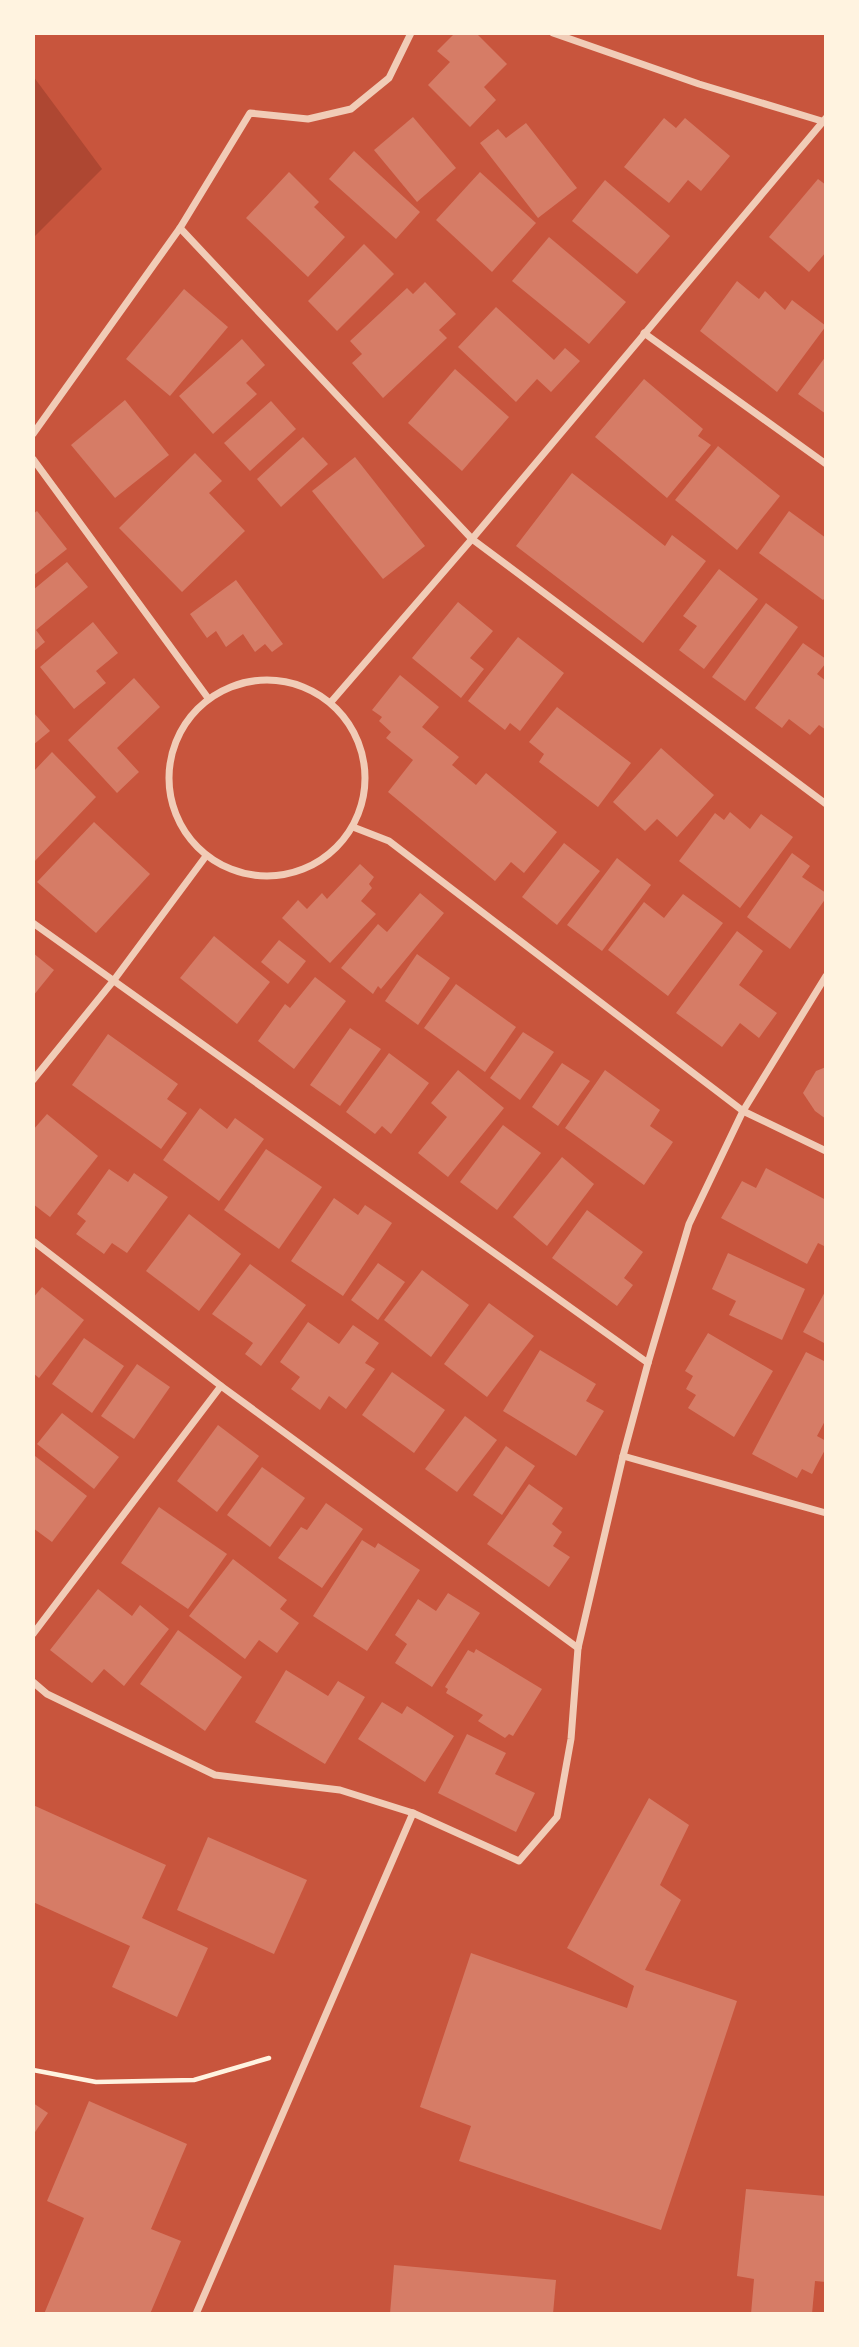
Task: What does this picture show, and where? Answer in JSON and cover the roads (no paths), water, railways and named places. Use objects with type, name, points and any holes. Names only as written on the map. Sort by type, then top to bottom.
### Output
[{"type":"street","points":[[33,434],[180,228],[250,113],[308,120],[351,109],[389,78],[411,33]]},
{"type":"street","points":[[331,702],[825,120],[699,85],[553,33]]},
{"type":"street","points":[[180,228],[472,539],[826,804]]},
{"type":"street","points":[[644,333],[826,464]]},
{"type":"street","points":[[33,458],[208,698]]},
{"type":"street","points":[[270,679],[302,685],[331,702],[352,729],[365,761],[365,795],[353,827],[332,854],[302,871],[270,877],[236,872],[206,856],[186,834],[172,807],[167,776],[172,747],[187,720],[208,698],[238,683],[270,679]]},
{"type":"street","points":[[353,827],[389,841],[744,1111],[826,1151]]},
{"type":"street","points":[[33,1080],[114,980],[206,856]]},
{"type":"street","points":[[33,923],[648,1363]]},
{"type":"street","points":[[33,1682],[47,1694],[215,1775],[340,1790],[414,1813],[519,1861],[557,1818],[571,1739],[578,1648],[623,1456],[689,1224],[744,1111],[826,976]]},
{"type":"street","points":[[33,1241],[221,1387],[578,1648]]},
{"type":"street","points":[[33,1634],[221,1387]]},
{"type":"street","points":[[623,1456],[826,1513]]},
{"type":"street","points":[[196,2314],[414,1813]]}]
